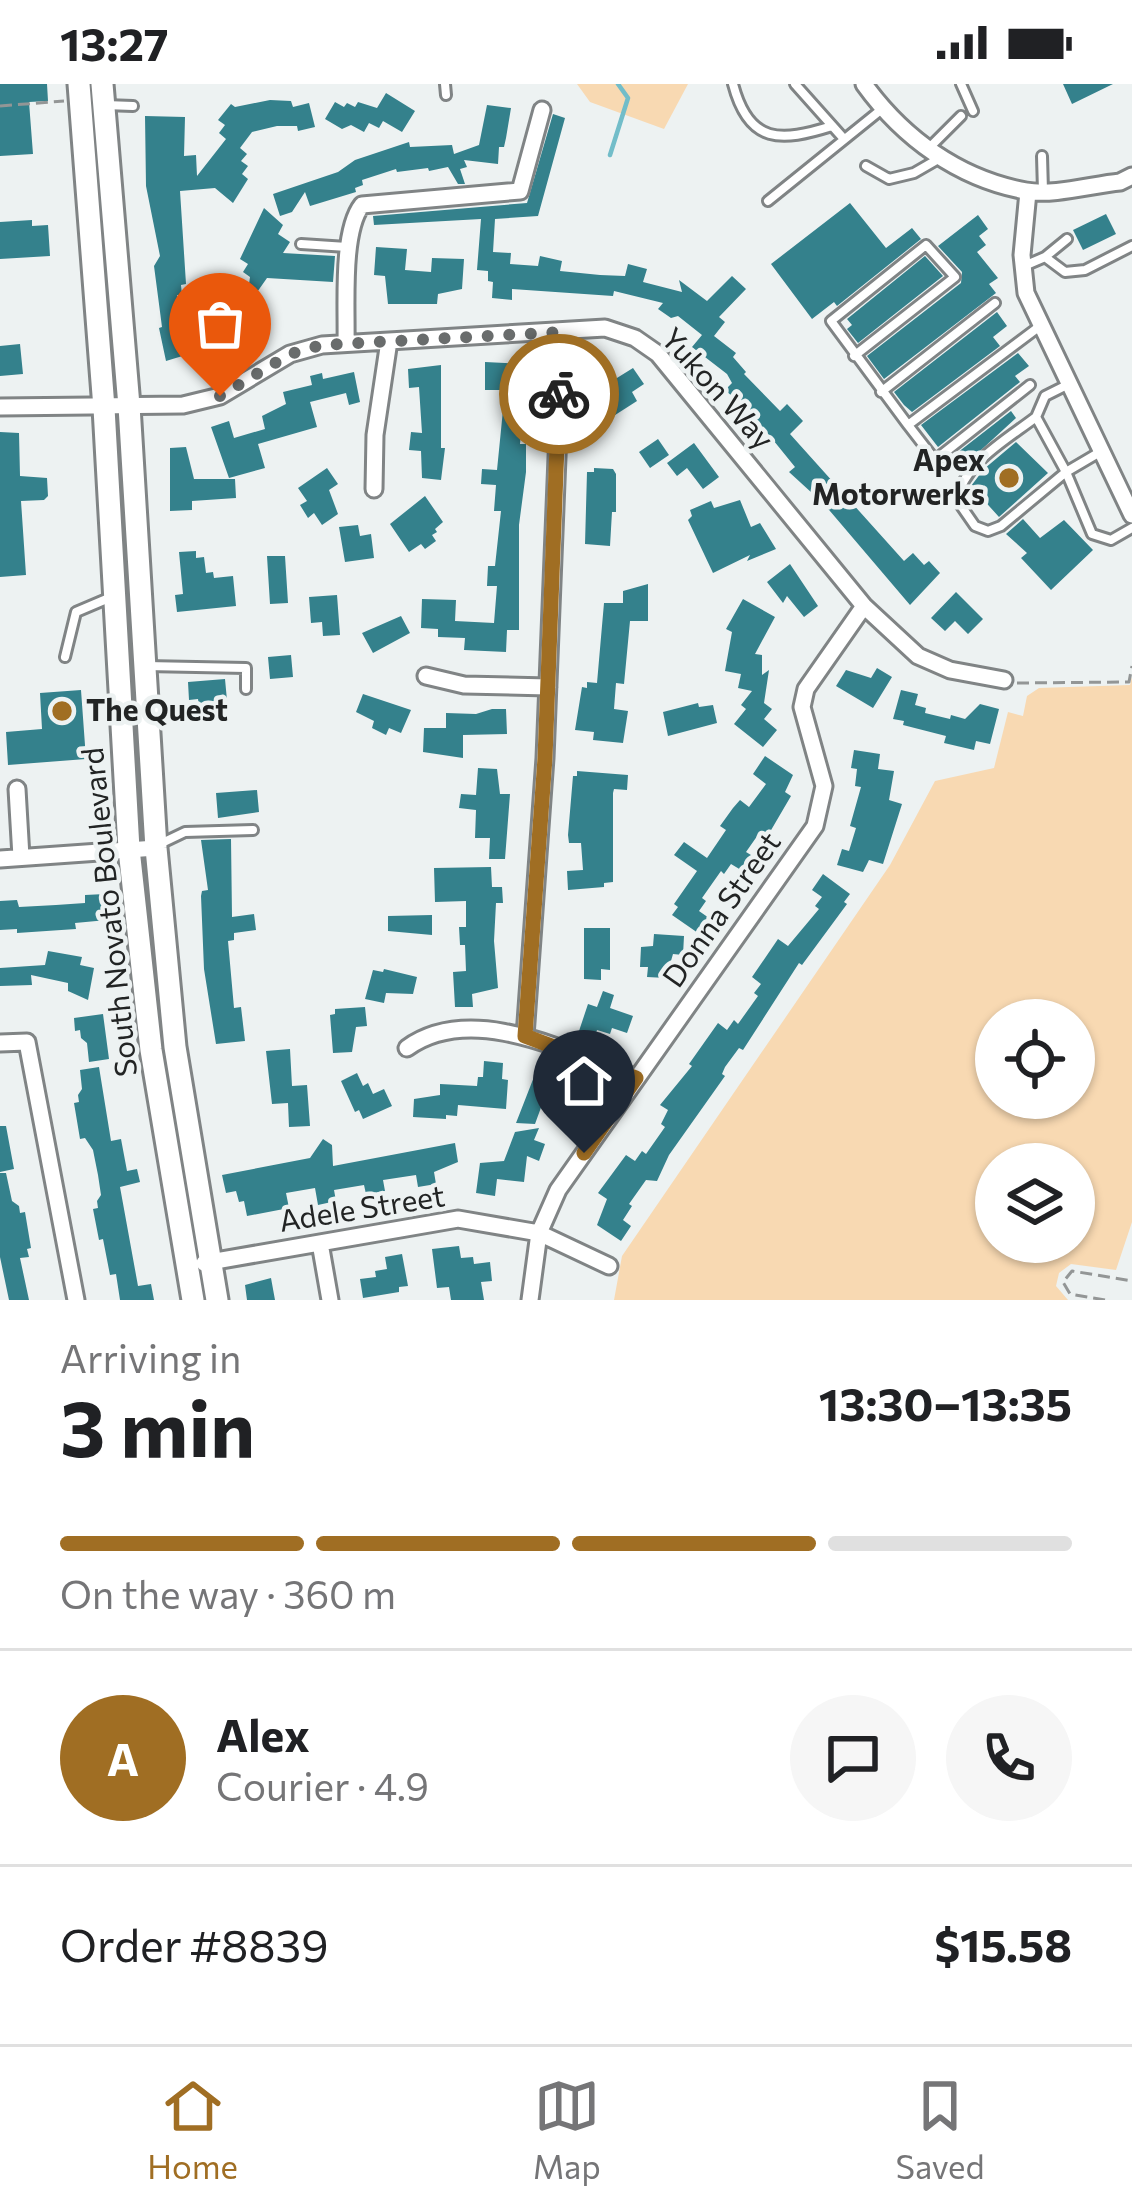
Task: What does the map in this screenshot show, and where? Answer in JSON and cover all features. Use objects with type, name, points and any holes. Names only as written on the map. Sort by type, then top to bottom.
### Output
[{"type":"main road","name":"South Novato Boulevard","points":[[80,92],[129,849],[151,1051],[193,1300]]},
{"type":"main road","name":"South Novato Boulevard","points":[[103,95],[129,406],[156,848],[175,1047],[218,1300]]},
{"type":"street","points":[[864,84],[902,130],[955,167],[1036,192],[1120,182],[1132,176]]},
{"type":"street","points":[[346,343],[349,248],[355,214],[362,205],[520,191],[542,110]]},
{"type":"street","points":[[1036,192],[1023,267],[1026,293],[1132,514]]},
{"type":"street","name":"Yukon Way","points":[[0,407],[183,405],[220,396],[290,354],[346,343],[605,328],[635,338],[658,354],[864,606],[918,656],[950,670],[1004,680]]},
{"type":"street","points":[[525,1036],[548,687],[562,332]]},
{"type":"street","points":[[374,489],[375,435],[389,341]]},
{"type":"street","name":"Donna Street","points":[[530,1300],[539,1234],[558,1190],[815,826],[824,786],[802,707],[806,689],[864,606]]},
{"type":"street","points":[[426,676],[464,685],[548,687]]},
{"type":"street","points":[[16,789],[21,857]]},
{"type":"street","points":[[0,859],[156,848]]},
{"type":"street","points":[[407,1048],[425,1035],[449,1028],[525,1036],[636,1078]]},
{"type":"street","points":[[0,1043],[27,1042],[76,1300]]},
{"type":"street","name":"Adele Street","points":[[188,1266],[458,1219],[539,1234],[609,1266]]},
{"type":"street","points":[[320,1243],[330,1300]]},
{"type":"lane","points":[[445,84],[446,95]]},
{"type":"lane","points":[[733,84],[738,105],[765,132],[784,139],[832,126]]},
{"type":"lane","points":[[795,84],[844,140]]},
{"type":"lane","points":[[961,84],[973,111]]},
{"type":"lane","points":[[103,95],[133,106]]},
{"type":"lane","points":[[768,201],[883,108]]},
{"type":"lane","points":[[866,166],[889,179],[914,172],[935,153],[961,116]]},
{"type":"lane","points":[[1036,192],[1042,156]]},
{"type":"lane","points":[[1023,267],[1046,257],[1067,239]]},
{"type":"lane","points":[[301,244],[349,248]]},
{"type":"lane","points":[[854,356],[955,277],[926,245],[831,321],[854,356],[880,392],[934,460],[1030,385]]},
{"type":"lane","points":[[1046,257],[1065,272],[1085,271],[1129,247]]},
{"type":"lane","points":[[880,392],[995,302]]},
{"type":"lane","points":[[908,425],[1040,326]]},
{"type":"lane","points":[[1069,384],[1045,396],[1036,417],[988,455],[959,487],[957,500],[964,515],[988,531],[1001,526],[1066,472],[1102,452]]},
{"type":"lane","points":[[1036,417],[1092,534],[1111,540],[1132,528]]},
{"type":"lane","points":[[64,657],[76,612],[115,596]]},
{"type":"lane","points":[[145,666],[246,668],[246,689]]},
{"type":"lane","points":[[156,848],[185,832],[253,830]]},
{"type":"path","points":[[0,106],[80,92]]},
{"type":"path","points":[[1004,680],[1129,682],[1132,666]]},
{"type":"path","points":[[1106,1300],[1070,1294],[1064,1282],[1072,1271],[1132,1281]]},
{"type":"shaded area","points":[[577,84],[688,84],[664,129],[590,102]]},
{"type":"shaded area","points":[[1132,677],[1132,1222],[1116,1270],[1071,1264],[1059,1273],[1056,1286],[1068,1300],[614,1300],[622,1256],[890,865],[935,781],[994,768],[1008,712],[1023,716],[1027,696],[1039,688],[1130,685]]},
{"type":"building","points":[[0,84],[47,84],[48,101],[29,102],[33,154],[0,156]]},
{"type":"building","points":[[1063,84],[1113,84],[1072,104]]},
{"type":"building","points":[[386,93],[415,111],[402,132],[383,121],[379,128],[369,123],[364,132],[351,125],[342,129],[325,119],[335,102],[344,107],[347,103],[355,107],[358,102],[377,108]]},
{"type":"building","points":[[291,101],[293,107],[309,103],[315,127],[298,131],[297,126],[277,126],[252,132],[240,148],[247,154],[241,161],[248,166],[242,174],[248,179],[233,203],[215,188],[180,191],[186,284],[181,285],[182,295],[177,295],[187,325],[175,315],[189,354],[166,361],[154,266],[160,256],[146,186],[145,116],[185,117],[184,156],[196,155],[197,176],[226,139],[219,133],[225,125],[218,120],[231,104]]},
{"type":"building","points":[[487,105],[511,108],[504,147],[499,147],[498,164],[464,160],[467,167],[460,169],[465,184],[458,184],[448,167],[396,169],[362,180],[356,192],[310,206],[305,192],[292,212],[280,216],[273,194],[338,172],[355,160],[409,142],[410,147],[452,145],[454,154],[479,145]]},
{"type":"building","points":[[553,114],[565,118],[538,216],[495,219],[493,252],[511,253],[510,264],[538,266],[540,256],[562,261],[560,271],[600,275],[625,276],[628,264],[647,269],[643,282],[682,292],[679,280],[707,301],[732,276],[746,289],[719,317],[725,322],[714,336],[736,353],[733,357],[744,374],[780,411],[787,404],[803,421],[790,434],[904,561],[913,553],[940,573],[910,605],[824,504],[789,472],[795,467],[765,430],[762,433],[752,422],[757,418],[725,390],[732,383],[727,374],[692,347],[702,335],[678,316],[671,318],[658,309],[663,303],[614,291],[613,296],[512,289],[512,300],[492,298],[488,271],[477,270],[481,219],[374,225],[373,216],[527,203]]},
{"type":"building","points":[[850,203],[886,248],[912,228],[921,239],[837,306],[834,302],[812,319],[771,264]]},
{"type":"building","points":[[264,208],[283,225],[278,234],[290,242],[283,253],[335,256],[333,282],[267,278],[253,298],[264,308],[221,354],[200,336],[249,284],[250,277],[243,272],[248,264],[240,259]]},
{"type":"building","points":[[1106,214],[1116,234],[1083,250],[1073,230]]},
{"type":"building","points":[[978,215],[988,229],[979,236],[986,245],[977,252],[998,278],[989,284],[996,293],[884,379],[867,356],[961,283],[962,272],[938,246]]},
{"type":"building","points":[[32,220],[32,226],[48,225],[50,256],[0,259],[0,222]]},
{"type":"building","points":[[376,247],[407,249],[405,270],[431,272],[432,258],[464,259],[462,289],[438,294],[437,304],[388,304],[385,276],[374,275]]},
{"type":"building","points":[[925,256],[943,276],[858,343],[847,329],[852,325],[847,319]]},
{"type":"building","points":[[997,312],[1007,326],[993,337],[1000,346],[912,412],[904,405],[894,392]]},
{"type":"building","points":[[20,344],[23,374],[0,376],[0,346]]},
{"type":"building","points":[[1018,353],[1029,366],[1015,376],[1020,382],[938,447],[921,425]]},
{"type":"building","points":[[485,362],[528,364],[520,444],[526,444],[526,472],[519,525],[519,630],[507,630],[506,652],[464,650],[465,638],[438,637],[438,629],[421,628],[422,599],[456,600],[455,621],[494,623],[497,586],[487,586],[488,566],[495,566],[501,511],[494,511],[496,485],[481,484],[482,469],[497,470],[505,390],[485,390]]},
{"type":"building","points":[[441,365],[441,448],[445,448],[441,480],[422,478],[421,451],[409,450],[411,432],[422,433],[419,387],[409,388],[408,369]]},
{"type":"building","points":[[633,368],[644,384],[632,392],[637,401],[612,417],[596,391]]},
{"type":"building","points":[[354,372],[360,402],[349,405],[346,393],[310,402],[317,427],[258,444],[265,468],[229,478],[211,427],[229,421],[234,438],[265,429],[262,416],[286,404],[283,392],[312,385],[310,376],[322,373],[323,379]]},
{"type":"building","points":[[1011,411],[1016,418],[957,472],[948,460]]},
{"type":"building","points":[[0,432],[19,433],[20,476],[47,478],[44,500],[21,501],[26,575],[0,577]]},
{"type":"building","points":[[658,439],[669,455],[650,468],[639,452]]},
{"type":"building","name":"Apex Motorwerks","points":[[1016,442],[1048,473],[999,517],[971,486]]},
{"type":"building","points":[[694,443],[719,477],[703,489],[687,468],[677,476],[667,463]]},
{"type":"building","points":[[186,447],[194,479],[235,479],[236,498],[192,501],[192,510],[170,511],[170,448]]},
{"type":"building","points":[[327,468],[338,484],[329,490],[338,514],[322,525],[314,513],[308,518],[300,505],[307,501],[298,488]]},
{"type":"building","points":[[613,469],[616,474],[610,546],[585,544],[587,472]]},
{"type":"building","points":[[425,496],[443,522],[432,535],[436,541],[409,552],[390,524]]},
{"type":"building","points":[[740,500],[751,527],[760,523],[776,549],[747,561],[750,555],[713,573],[688,520],[690,510],[711,501],[714,508]]},
{"type":"building","name":"Apex Motorwerks","points":[[1023,519],[1040,538],[1064,520],[1093,550],[1051,590],[1021,558],[1027,553],[1006,534]]},
{"type":"building","points":[[358,525],[360,536],[371,534],[374,558],[345,562],[339,527]]},
{"type":"building","points":[[196,551],[196,558],[204,557],[206,573],[213,572],[214,578],[233,576],[236,606],[177,612],[175,595],[183,594],[179,552]]},
{"type":"building","points":[[267,556],[285,556],[288,603],[270,604]]},
{"type":"building","points":[[790,564],[818,606],[804,617],[787,596],[783,603],[767,582]]},
{"type":"building","points":[[648,584],[648,621],[630,621],[624,684],[616,683],[614,709],[628,711],[623,743],[593,740],[594,732],[575,730],[582,687],[597,683],[604,603],[623,603],[623,591]]},
{"type":"building","points":[[956,592],[983,619],[968,634],[955,621],[945,631],[931,618]]},
{"type":"building","points":[[337,595],[340,635],[323,636],[322,622],[311,623],[309,597]]},
{"type":"building","points":[[743,599],[775,617],[755,654],[762,655],[762,675],[769,670],[764,703],[772,709],[764,719],[777,730],[763,747],[734,724],[752,691],[738,688],[741,674],[725,671],[732,632],[726,629]]},
{"type":"building","points":[[401,616],[410,633],[373,653],[362,633]]},
{"type":"building","points":[[291,655],[293,677],[270,679],[268,657]]},
{"type":"building","points":[[877,668],[892,677],[873,708],[836,686],[846,670],[871,678]]},
{"type":"building","points":[[225,679],[228,711],[200,714],[198,699],[189,700],[188,682]]},
{"type":"building","name":"The Quest","points":[[81,690],[86,759],[8,765],[6,732],[42,729],[40,693]]},
{"type":"building","points":[[901,690],[918,694],[915,705],[926,708],[925,713],[950,719],[951,715],[965,719],[980,704],[999,709],[990,744],[976,741],[974,750],[944,743],[946,736],[893,719]]},
{"type":"building","points":[[363,694],[411,710],[401,733],[389,728],[386,735],[372,728],[374,721],[356,712]]},
{"type":"building","points":[[698,703],[699,707],[713,705],[717,723],[668,736],[663,712]]},
{"type":"building","points":[[506,709],[507,734],[463,735],[463,758],[423,752],[424,728],[446,728],[446,713]]},
{"type":"building","points":[[854,750],[880,754],[878,769],[894,771],[889,800],[902,804],[883,864],[869,860],[863,872],[837,865],[842,849],[849,851],[856,828],[850,826],[861,787],[855,786],[857,769],[851,768]]},
{"type":"building","points":[[765,756],[793,775],[785,792],[791,796],[767,837],[760,832],[746,852],[751,855],[741,870],[731,864],[724,874],[721,871],[702,898],[706,901],[699,911],[709,918],[698,933],[672,915],[678,907],[674,904],[697,871],[674,855],[684,842],[707,858],[726,830],[720,826],[733,808],[740,800],[749,807],[766,784],[753,774]]},
{"type":"building","points":[[478,768],[497,769],[500,794],[510,794],[505,859],[489,859],[490,838],[475,838],[476,810],[459,808],[461,794],[476,795]]},
{"type":"building","points":[[577,771],[628,775],[627,790],[614,789],[613,793],[613,882],[568,890],[567,871],[583,870],[581,843],[569,843],[568,835]]},
{"type":"building","points":[[257,790],[259,812],[218,818],[216,793]]},
{"type":"building","points":[[231,839],[232,917],[254,914],[256,930],[234,933],[234,940],[228,941],[234,1008],[241,1007],[245,1041],[216,1044],[204,969],[201,896],[208,890],[201,840]]},
{"type":"building","points":[[491,867],[492,887],[502,887],[503,903],[496,903],[498,988],[472,994],[473,1007],[455,1007],[453,972],[466,971],[459,927],[466,927],[466,901],[435,902],[434,868]]},
{"type":"building","points":[[823,874],[850,894],[847,904],[799,963],[743,1050],[739,1048],[725,1067],[725,1076],[669,1155],[657,1181],[646,1180],[629,1204],[623,1220],[631,1226],[621,1241],[597,1225],[607,1199],[598,1193],[626,1155],[635,1161],[642,1151],[646,1154],[665,1127],[661,1124],[668,1110],[660,1105],[692,1066],[689,1064],[718,1023],[727,1030],[734,1020],[738,1024],[758,996],[754,993],[761,984],[752,977],[778,939],[788,946],[819,909],[815,906],[822,897],[812,890]]},
{"type":"building","points":[[105,894],[107,920],[75,923],[76,929],[0,930],[0,901],[17,900],[19,907],[56,905],[85,903],[85,895]]},
{"type":"building","points":[[432,915],[432,935],[388,931],[388,916]]},
{"type":"building","points":[[584,928],[610,928],[610,970],[601,969],[601,980],[584,979]]},
{"type":"building","points":[[654,934],[684,936],[683,955],[673,954],[666,978],[647,977],[648,967],[640,967],[641,947],[653,946]]},
{"type":"building","points":[[48,951],[82,957],[80,965],[94,968],[88,1000],[68,991],[68,983],[31,975],[32,985],[0,986],[0,968],[45,965]]},
{"type":"building","points":[[373,970],[417,977],[413,994],[386,993],[384,1003],[365,999]]},
{"type":"building","points":[[603,991],[614,995],[610,1008],[633,1016],[627,1033],[597,1030],[594,1040],[578,1034],[588,1004],[597,1007]]},
{"type":"building","points":[[365,1007],[367,1026],[356,1027],[352,1052],[333,1053],[330,1015],[335,1009]]},
{"type":"building","points":[[103,1014],[109,1059],[89,1062],[87,1043],[80,1030],[75,1031],[74,1018]]},
{"type":"building","points":[[290,1049],[292,1086],[307,1085],[310,1126],[289,1127],[288,1103],[272,1104],[266,1051]]},
{"type":"building","points":[[484,1061],[503,1063],[502,1079],[508,1080],[506,1109],[458,1105],[457,1116],[446,1115],[446,1119],[413,1117],[414,1099],[440,1095],[440,1084],[477,1086]]},
{"type":"building","points":[[539,1064],[557,1071],[553,1081],[576,1095],[569,1112],[543,1102],[535,1124],[516,1123]]},
{"type":"building","points":[[99,1067],[111,1141],[121,1139],[127,1171],[137,1169],[140,1182],[120,1187],[138,1286],[151,1284],[154,1300],[120,1300],[116,1274],[110,1275],[103,1239],[99,1240],[93,1209],[98,1208],[101,1195],[98,1175],[93,1150],[85,1138],[80,1139],[74,1103],[79,1102],[82,1089],[80,1070]]},
{"type":"building","points":[[357,1073],[373,1094],[384,1089],[392,1106],[363,1119],[359,1110],[355,1112],[341,1081]]},
{"type":"building","points":[[0,1126],[6,1126],[14,1169],[0,1172]]},
{"type":"building","points":[[539,1128],[534,1140],[545,1144],[539,1161],[527,1156],[524,1182],[497,1179],[495,1196],[476,1193],[480,1163],[504,1161],[515,1132]]},
{"type":"building","points":[[323,1139],[332,1145],[333,1166],[455,1143],[458,1162],[434,1172],[436,1184],[418,1187],[416,1175],[383,1180],[385,1191],[366,1194],[364,1185],[334,1190],[336,1201],[318,1205],[315,1188],[286,1193],[289,1208],[247,1216],[236,1191],[226,1193],[222,1175],[310,1158]]},
{"type":"building","points":[[0,1173],[6,1173],[12,1201],[20,1213],[25,1212],[31,1248],[27,1249],[29,1257],[20,1258],[29,1300],[9,1300],[0,1257]]},
{"type":"building","points":[[459,1246],[461,1258],[473,1257],[474,1264],[490,1262],[492,1281],[481,1282],[484,1300],[451,1300],[449,1287],[437,1288],[432,1249]]},
{"type":"building","points":[[402,1254],[408,1286],[363,1298],[360,1279],[376,1277],[375,1271],[387,1269],[385,1257]]},
{"type":"building","points":[[271,1278],[275,1300],[247,1300],[245,1285]]},
{"type":"waterway","points":[[610,155],[628,98],[618,84]]},
{"type":"way so far","points":[[220,396],[290,354],[322,345],[562,332],[559,394]]},
{"type":"place","name":"Apex Motorwerks","points":[[1009,478]]},
{"type":"place","name":"The Quest","points":[[62,711]]},
{"type":"route","points":[[559,394],[545,758],[525,1036],[636,1078],[584,1153]]}]
